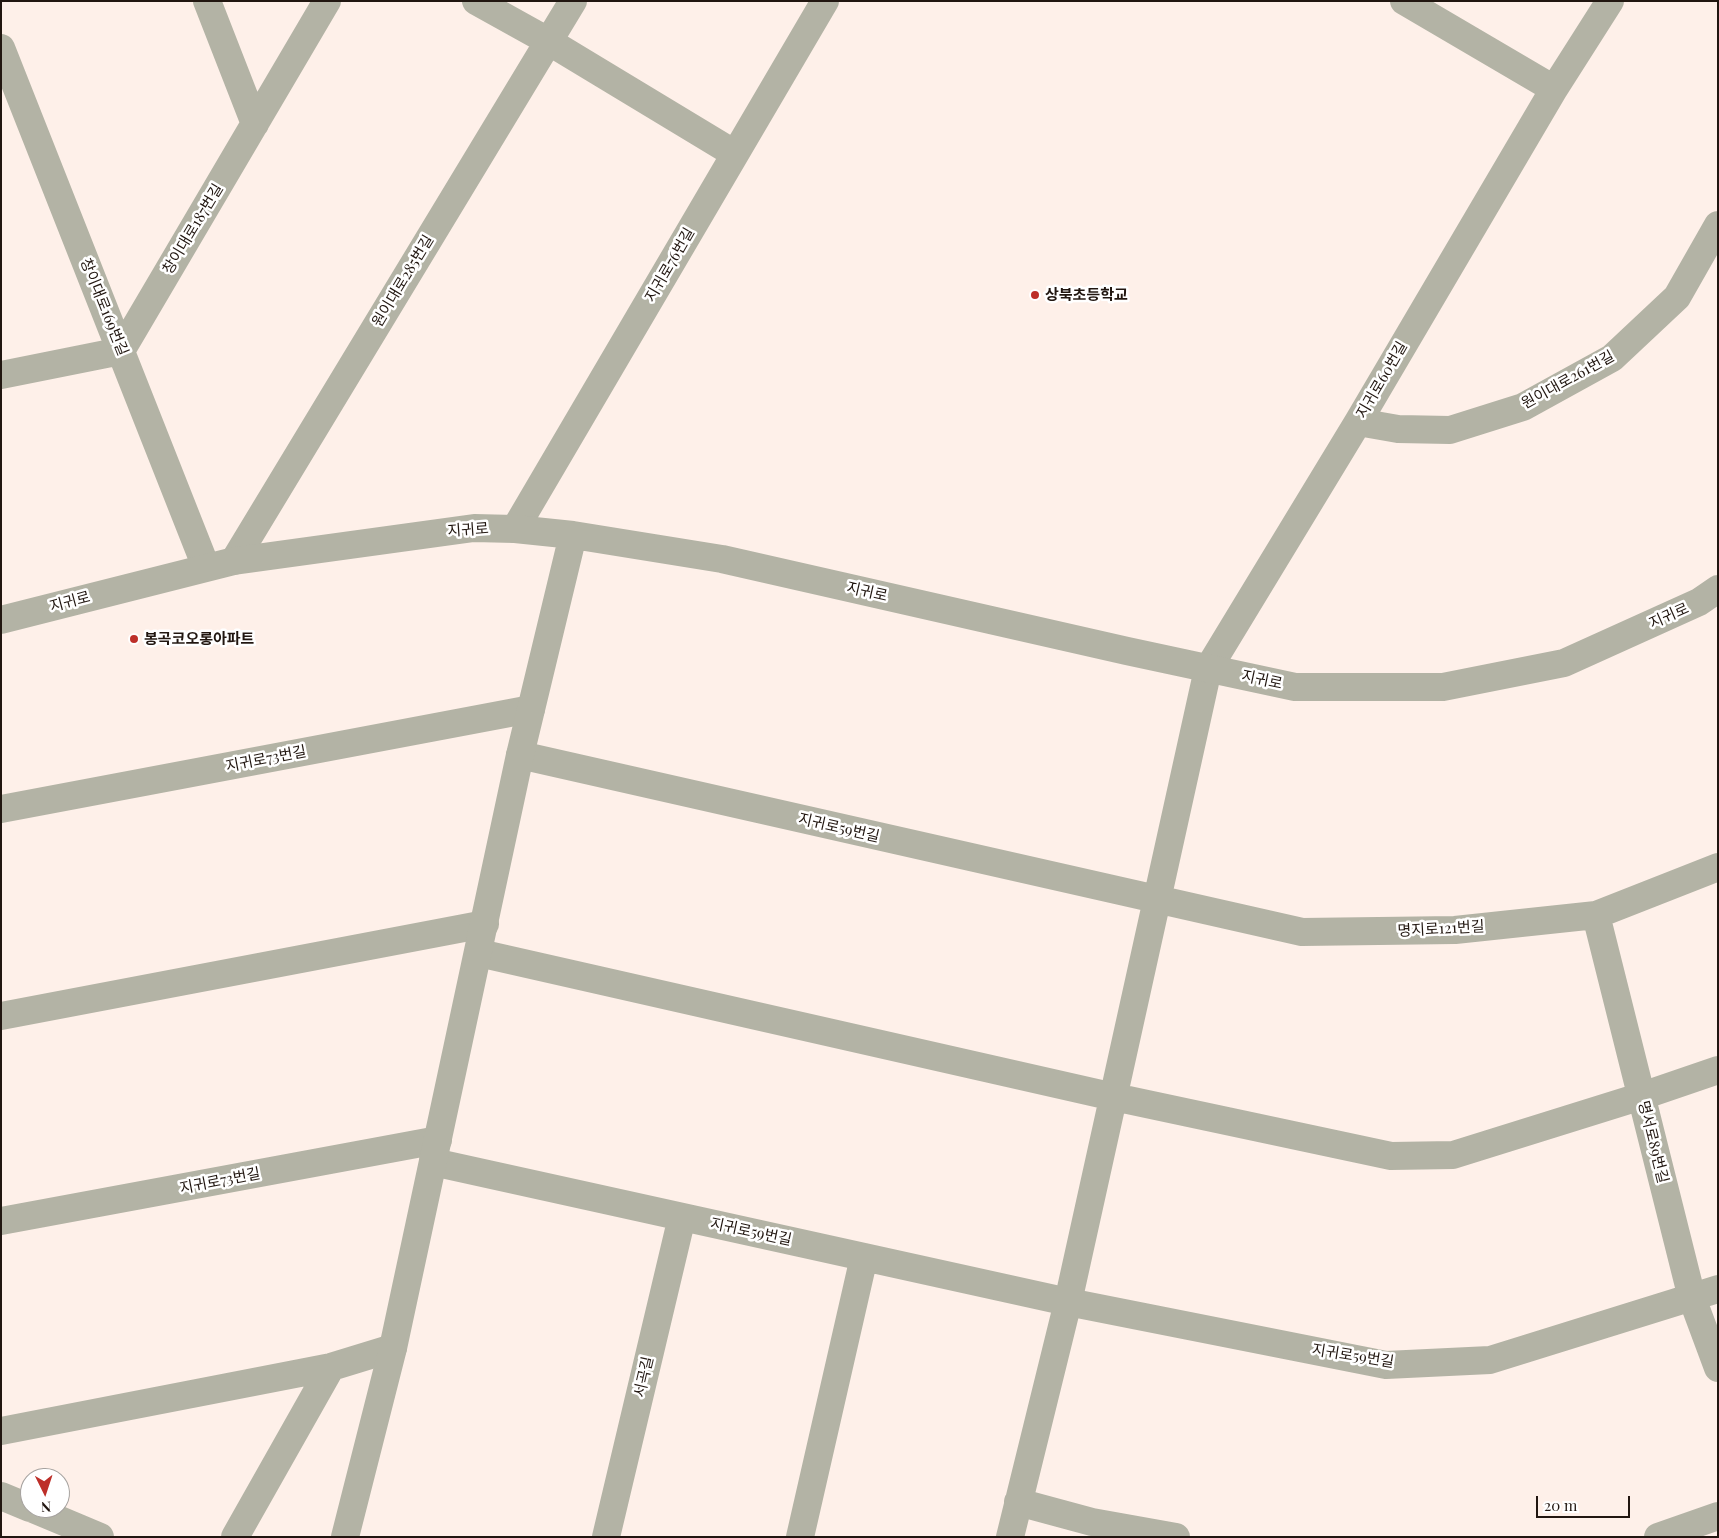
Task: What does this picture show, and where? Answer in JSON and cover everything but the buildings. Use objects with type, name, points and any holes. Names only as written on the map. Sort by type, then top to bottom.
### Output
[{"type":"street","points":[[207,1],[255,124]]},
{"type":"street","name":"창이대로187번길","points":[[121,351],[328,1]]},
{"type":"street","points":[[476,1],[548,41],[735,154]]},
{"type":"street","name":"원이대로285번길","points":[[234,560],[572,1]]},
{"type":"street","name":"지귀로76번길","points":[[515,529],[825,1]]},
{"type":"street","points":[[1404,1],[1554,89]]},
{"type":"street","name":"지귀로60번길","points":[[1208,669],[1358,422],[1554,89],[1610,1]]},
{"type":"street","name":"창이대로169번길","points":[[1,48],[206,567]]},
{"type":"street","name":"원이대로261번길","points":[[1358,422],[1398,429],[1450,430],[1523,407],[1604,363],[1612,358],[1677,297],[1718,225]]},
{"type":"street","points":[[1,375],[121,351]]},
{"type":"street","name":"지귀로","points":[[1,620],[234,560],[474,528],[515,529],[573,535],[722,559],[1295,687],[1442,687],[1564,663],[1700,602],[1718,589]]},
{"type":"street","points":[[345,1537],[393,1348],[520,755],[573,535]]},
{"type":"street","points":[[1010,1537],[1068,1302],[1208,669]]},
{"type":"street","name":"지귀로73번길","points":[[1,809],[532,709]]},
{"type":"street","name":"지귀로59번길","points":[[520,755],[1158,899]]},
{"type":"street","name":"명지로121번길","points":[[1158,899],[1302,932],[1455,930],[1596,915],[1718,867]]},
{"type":"street","name":"명서로89번길","points":[[1596,915],[1692,1298],[1718,1368]]},
{"type":"street","points":[[1,1016],[485,924]]},
{"type":"street","points":[[478,953],[1114,1097],[1391,1156],[1453,1155],[1642,1096],[1718,1070]]},
{"type":"street","name":"지귀로73번길","points":[[1,1221],[436,1151]]},
{"type":"street","name":"지귀로59번길","points":[[436,1151],[682,1217],[1068,1302],[1386,1365],[1490,1360],[1718,1290]]},
{"type":"street","name":"서곡길","points":[[606,1537],[682,1217]]},
{"type":"street","points":[[800,1537],[864,1257]]},
{"type":"street","points":[[1,1431],[330,1367],[393,1348]]},
{"type":"street","points":[[235,1537],[330,1367]]},
{"type":"street","points":[[1,1496],[20,1504]]},
{"type":"street","points":[[1018,1502],[1092,1522],[1176,1537]]},
{"type":"street","points":[[1658,1537],[1718,1516]]},
{"type":"street","points":[[54,1518],[100,1537]]},
{"type":"place","name":"상북초등학교","points":[[1035,295]]},
{"type":"place","name":"봉곡코오롱아파트","points":[[134,639]]}]
